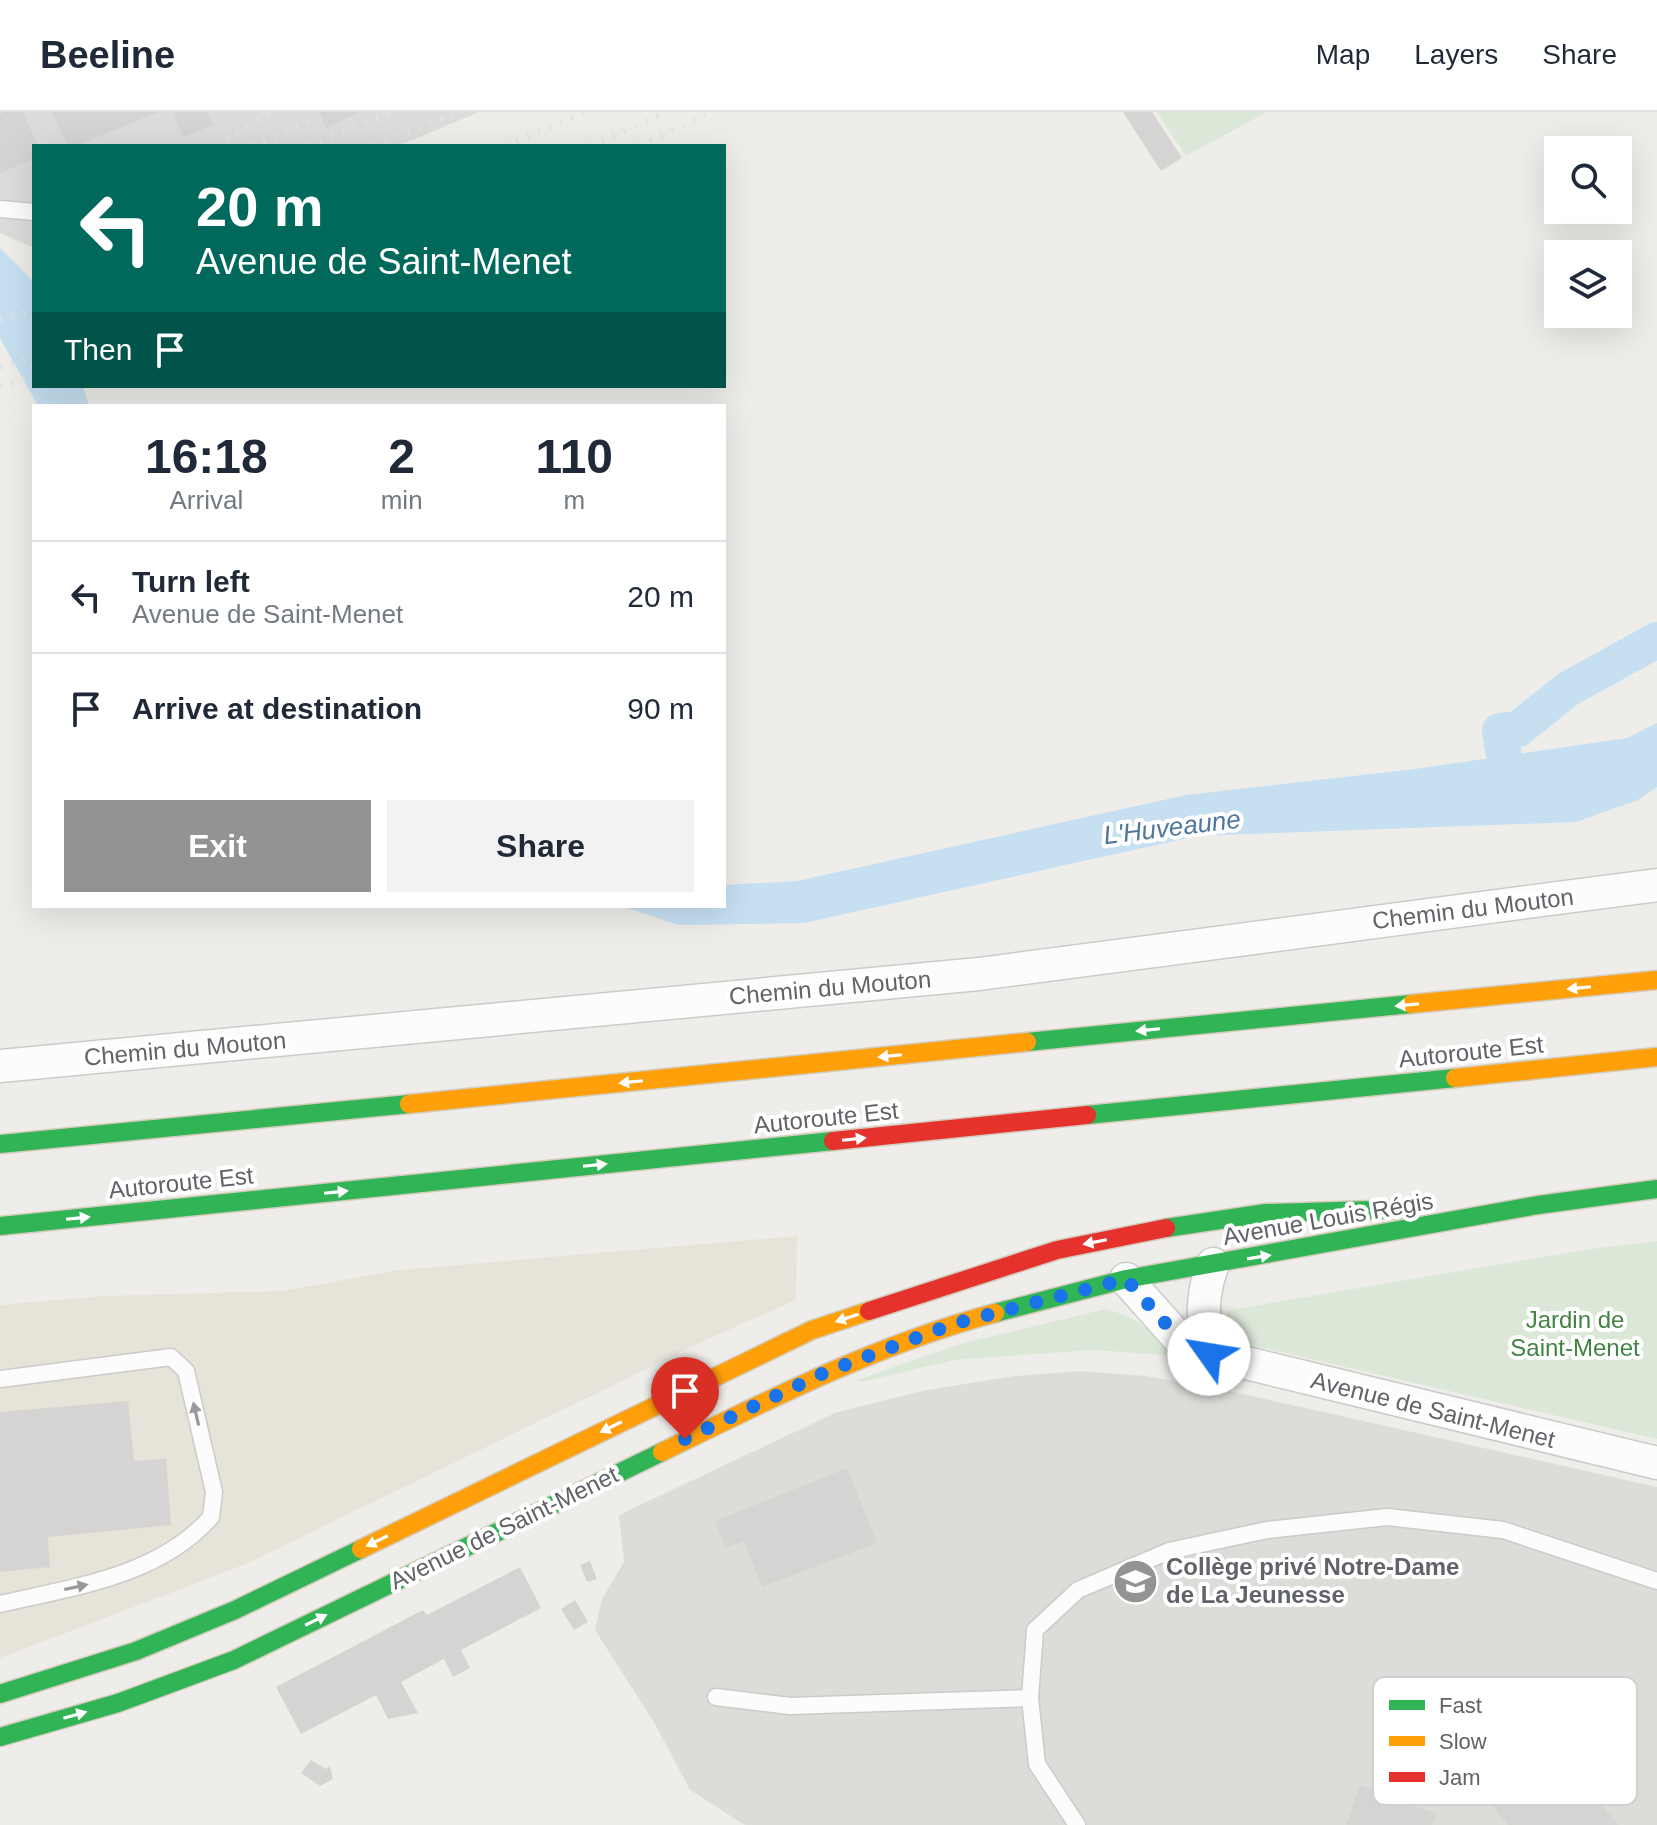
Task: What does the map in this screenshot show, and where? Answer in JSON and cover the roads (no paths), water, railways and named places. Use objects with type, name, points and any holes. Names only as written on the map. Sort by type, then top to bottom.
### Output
[{"type":"main road","points":[[0,1144],[1657,980]]},
{"type":"main road","name":"Autoroute Est","points":[[0,1226],[1657,1057]]},
{"type":"main road","name":"Avenue Louis Régis","points":[[1126,1279],[1538,1205],[1657,1189]]},
{"type":"main road","name":"Avenue Louis Régis","points":[[1172,1227],[1266,1213],[1538,1205]]},
{"type":"main road","name":"Avenue de Saint-Menet","points":[[0,1694],[136,1651],[235,1610],[812,1330],[1057,1250],[1172,1227]]},
{"type":"main road","name":"Avenue de Saint-Menet","points":[[0,1737],[118,1703],[234,1660],[830,1370],[953,1324],[1126,1279]]},
{"type":"street","name":"Chemin du Mouton","points":[[0,1066],[979,974],[1657,885]]},
{"type":"street","points":[[1209,1354],[1203,1326],[1204,1288],[1213,1264]]},
{"type":"street","name":"Avenue de Saint-Menet","points":[[1126,1279],[1182,1342],[1209,1354],[1657,1463]]},
{"type":"lane","points":[[0,209],[32,212]]},
{"type":"lane","points":[[0,1379],[171,1357],[186,1371],[214,1492],[211,1517],[172,1552],[95,1583],[0,1604]]},
{"type":"lane","points":[[1077,1825],[1037,1764],[1030,1698],[1035,1630],[1078,1590],[1169,1551],[1267,1530],[1387,1517],[1503,1530],[1657,1581]]},
{"type":"lane","points":[[716,1697],[790,1706],[1030,1698]]},
{"type":"water","points":[[0,248],[32,280],[32,388],[84,388],[88,404],[37,404],[0,338]]},
{"type":"water","name":"L'Huveaune","points":[[1657,723],[1657,787],[1638,800],[1576,822],[1197,836],[804,923],[678,925],[628,908],[726,908],[726,885],[797,881],[1186,795],[1415,769],[1627,738]]},
{"type":"waterway","points":[[1511,798],[1500,731],[1518,729],[1568,689],[1657,640]]},
{"type":"railway","points":[[219,144],[271,112]]},
{"type":"railway","points":[[314,144],[392,112]]},
{"type":"railway","points":[[379,144],[458,112]]},
{"type":"railway","points":[[510,144],[585,112]]},
{"type":"railway","points":[[595,144],[665,112]]},
{"type":"railway","points":[[643,144],[711,112]]},
{"type":"railway","points":[[257,144],[319,118]]},
{"type":"railway","points":[[0,320],[32,311]]},
{"type":"railway","points":[[0,367],[32,358]]},
{"type":"railway","points":[[0,387],[32,378]]},
{"type":"place","name":"Collège privé Notre-Dame de La Jeunesse","points":[[1135,1581]]},
{"type":"park label","name":"Jardin de Saint-Menet","points":[[1575,1334]]}]
